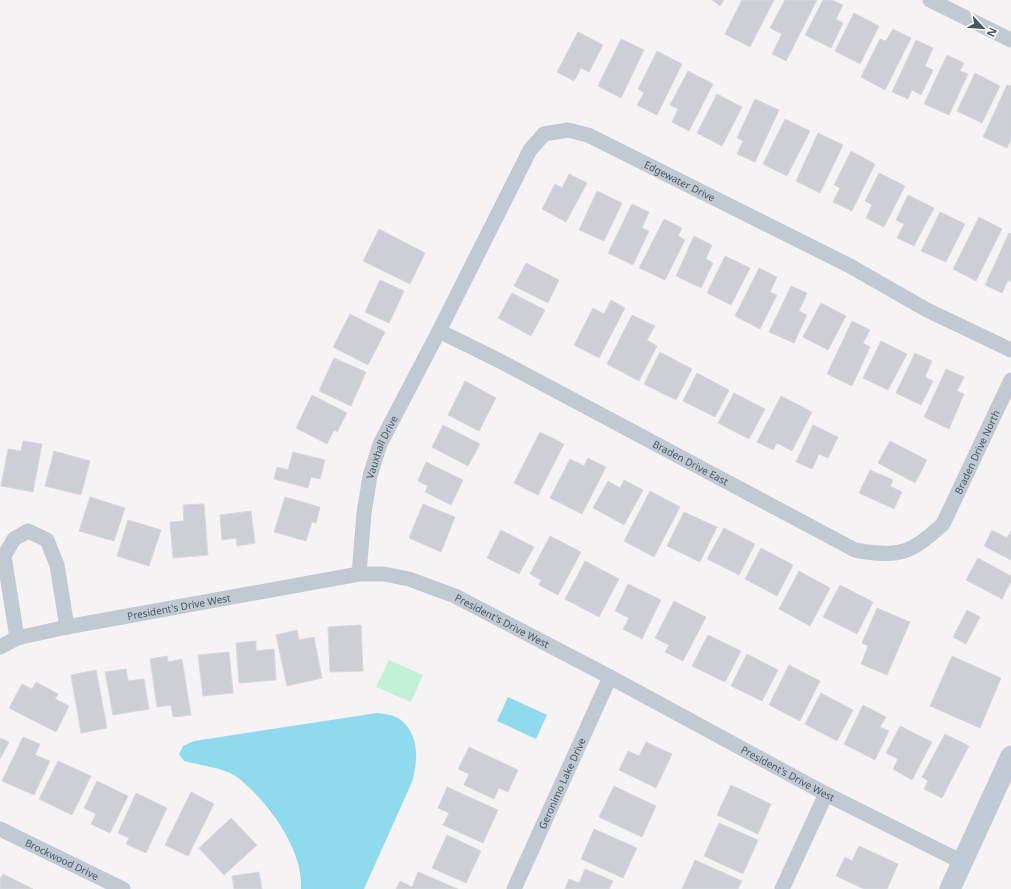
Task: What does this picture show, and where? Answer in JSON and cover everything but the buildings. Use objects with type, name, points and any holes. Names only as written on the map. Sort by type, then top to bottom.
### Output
[{"type":"main road","points":[[950,889],[1011,756]]},
{"type":"street","points":[[930,0],[1011,40]]},
{"type":"street","name":"Edgewater Drive","points":[[439,331],[530,150],[544,134],[568,130],[588,135],[850,266],[927,310],[1011,350]]},
{"type":"street","name":"Braden Drive East","points":[[439,331],[498,360],[855,550],[881,555],[906,552],[928,538],[943,524]]},
{"type":"street","name":"Vauxhall Drive","points":[[359,574],[364,513],[370,476],[380,444],[439,331]]},
{"type":"street","name":"Braden Drive North","points":[[943,524],[1011,380]]},
{"type":"street","points":[[17,638],[4,556],[14,539],[28,531],[47,540],[57,566],[68,627]]},
{"type":"street","name":"President's Drive West","points":[[0,647],[17,638],[68,627],[359,574],[384,574],[409,579],[454,596],[610,677],[826,794],[962,862]]},
{"type":"street","name":"Geronimo Lake Drive","points":[[514,889],[610,677]]},
{"type":"street","points":[[782,889],[826,794]]},
{"type":"street","name":"Brockwood Drive","points":[[0,830],[123,889]]},
{"type":"green space","points":[[389,660],[423,675],[411,702],[376,687]]},
{"type":"water","points":[[508,697],[547,715],[536,739],[497,721]]},
{"type":"water","points":[[377,713],[396,717],[407,726],[412,733],[416,749],[416,757],[412,782],[364,889],[301,889],[300,874],[290,842],[271,812],[260,799],[232,774],[219,769],[184,761],[179,754],[183,746],[194,741]]}]
